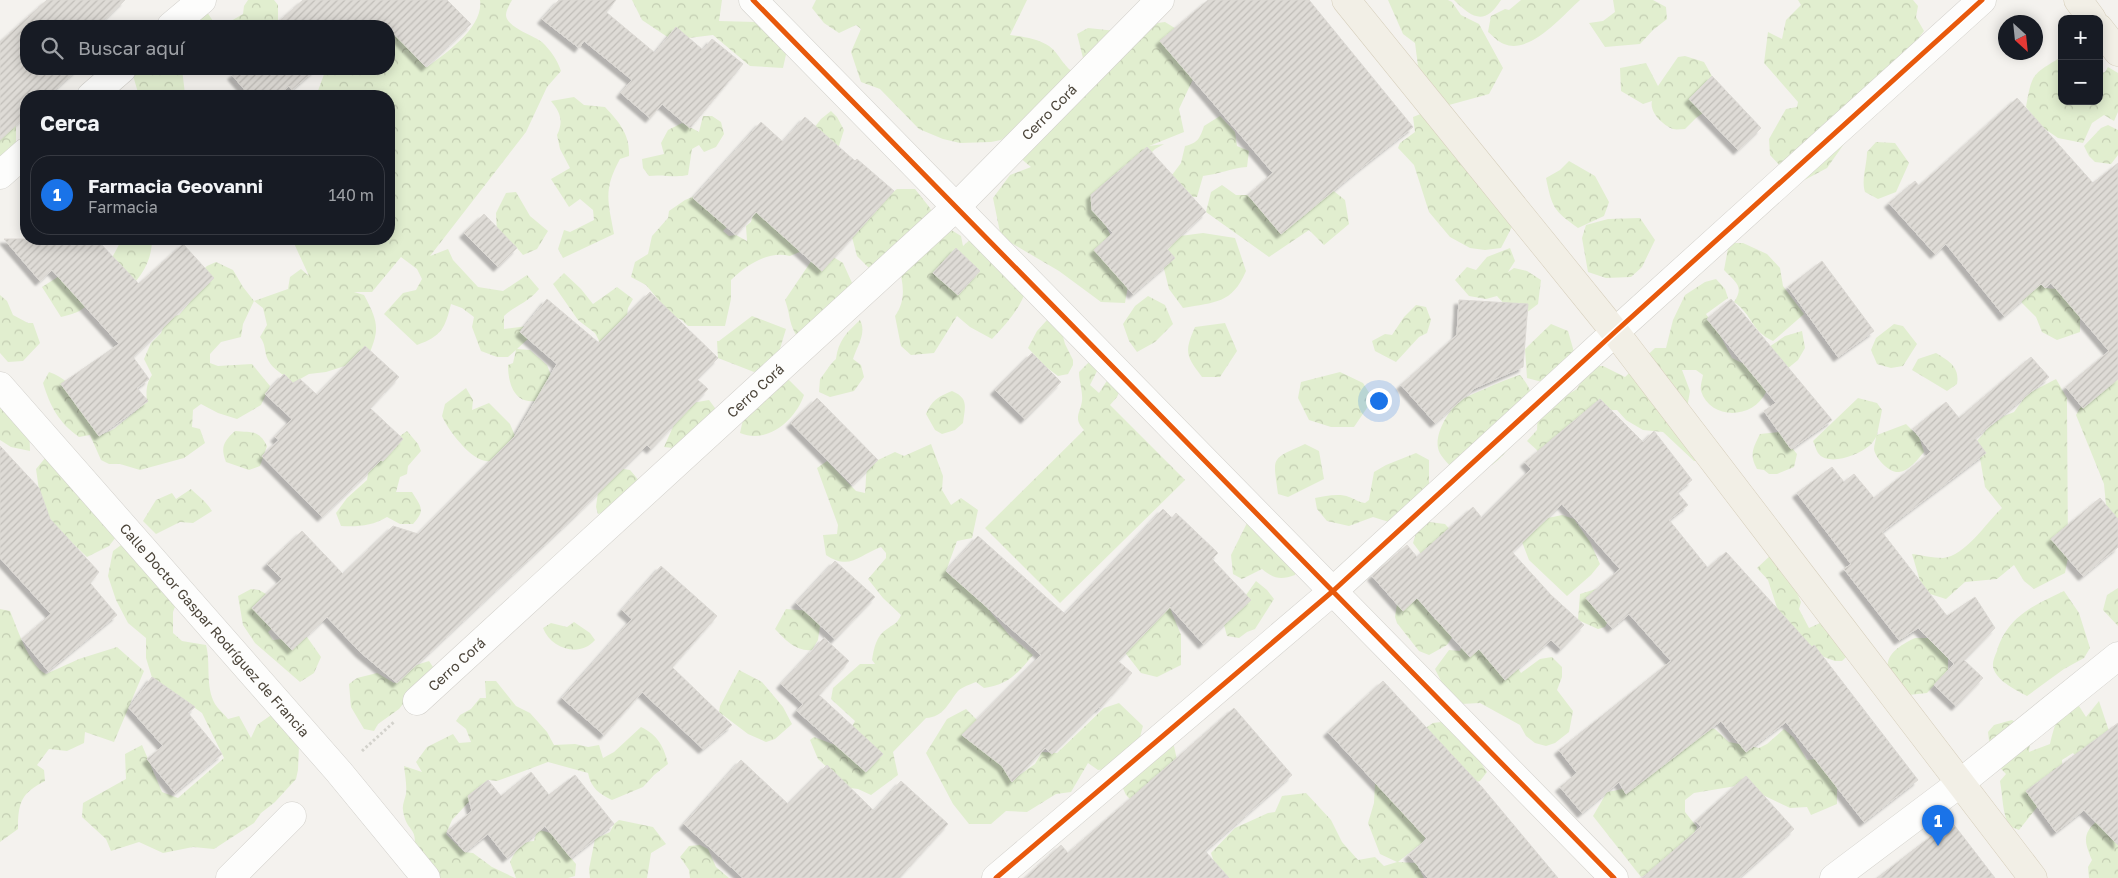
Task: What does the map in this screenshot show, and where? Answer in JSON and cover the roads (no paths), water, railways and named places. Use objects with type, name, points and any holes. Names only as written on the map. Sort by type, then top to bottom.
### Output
[{"type":"main road","points":[[1346,0],[1615,332],[1959,784],[2033,878]]},
{"type":"main road","points":[[2078,0],[2089,15]]},
{"type":"main road","points":[[2103,33],[2118,52]]},
{"type":"street","points":[[178,20],[202,0]]},
{"type":"street","points":[[753,0],[1614,878]]},
{"type":"street","name":"Cerro Corá","points":[[417,701],[956,207],[1160,0]]},
{"type":"street","points":[[996,878],[1333,591],[1615,332],[1982,0]]},
{"type":"street","points":[[98,90],[115,75]]},
{"type":"street","points":[[0,175],[20,157]]},
{"type":"street","name":"Calle Doctor Gaspar Rodríguez de Francia","points":[[0,386],[339,772],[426,878]]},
{"type":"street","points":[[1834,878],[1959,784],[2118,656]]},
{"type":"street","points":[[230,878],[292,816]]},
{"type":"place","name":"Farmacia Geovanni","points":[[1938,846]]}]
